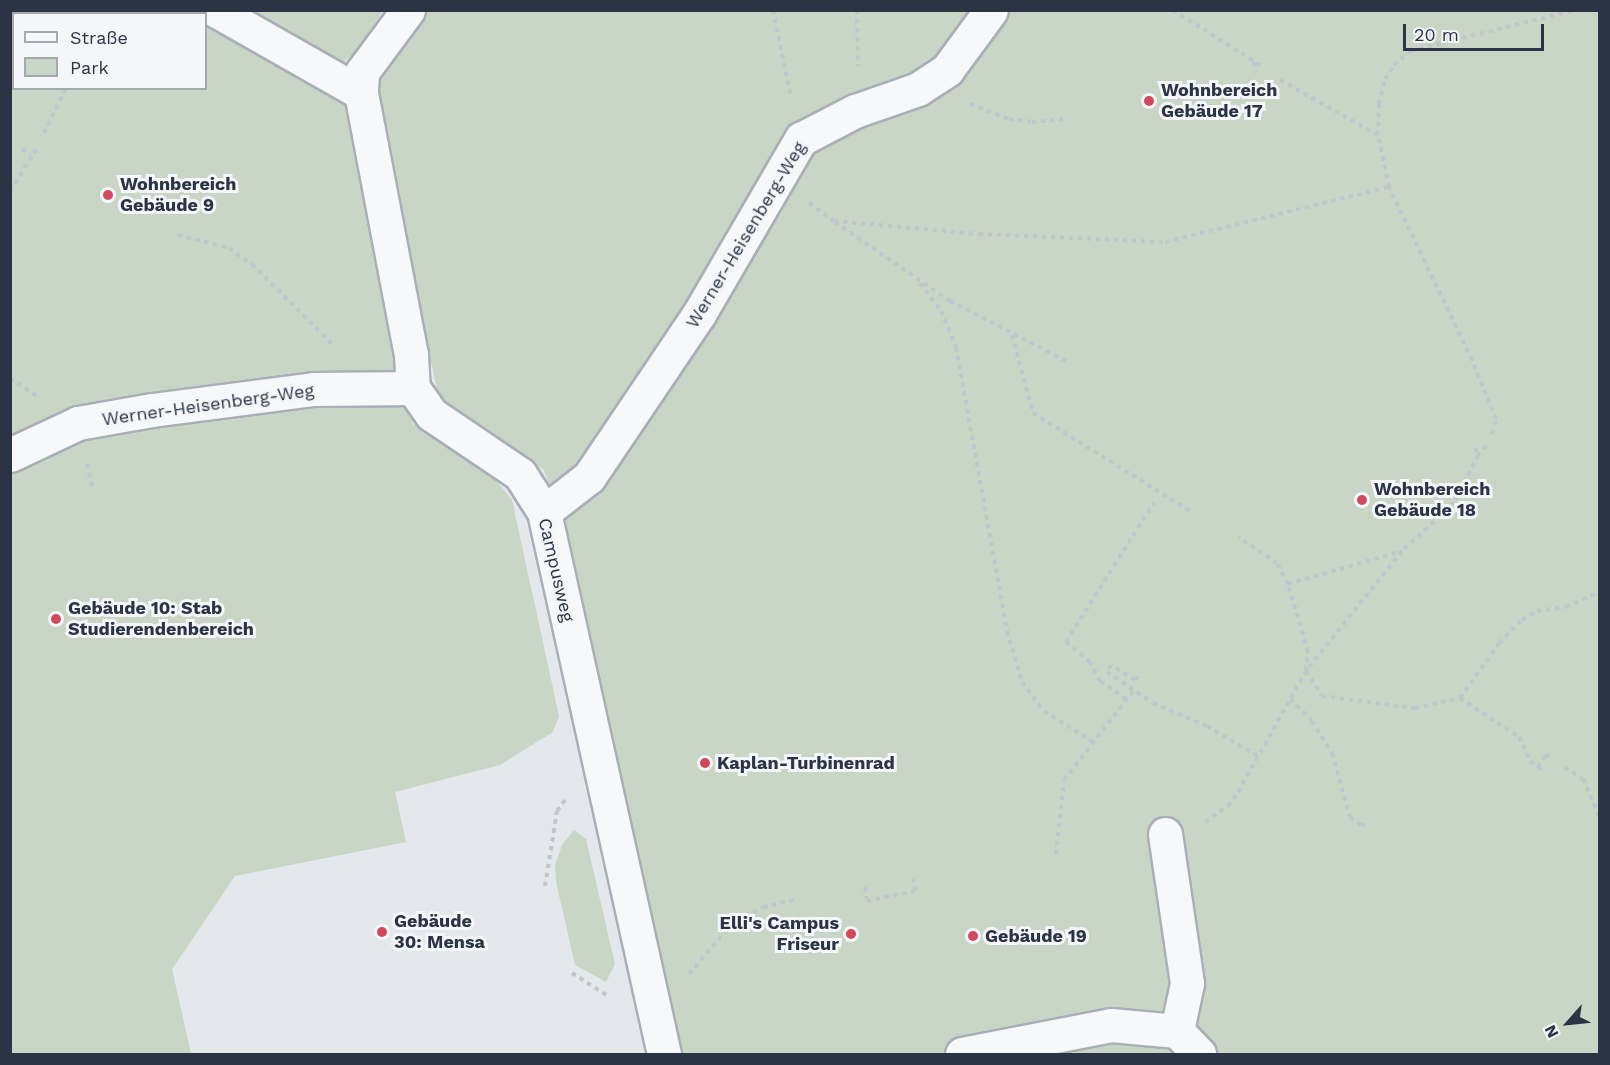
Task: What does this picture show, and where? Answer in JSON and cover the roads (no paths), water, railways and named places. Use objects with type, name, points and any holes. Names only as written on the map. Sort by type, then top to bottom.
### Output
[{"type":"street","points":[[215,10],[360,93]]},
{"type":"street","points":[[408,10],[362,72],[360,93],[411,354],[413,388]]},
{"type":"street","name":"Werner-Heisenberg-Weg","points":[[544,512],[589,477],[699,314],[780,182],[801,139],[855,111],[918,89],[947,70],[990,10]]},
{"type":"street","name":"Werner-Heisenberg-Weg","points":[[10,455],[78,423],[314,389],[413,388]]},
{"type":"street","name":"Campusweg","points":[[413,388],[431,414],[520,474],[544,512],[664,1054]]},
{"type":"street","points":[[1165,834],[1186,983],[1177,1031]]},
{"type":"street","points":[[962,1054],[1111,1025],[1177,1031],[1199,1054]]},
{"type":"place","name":"Wohnbereich Gebäude 17","points":[[1149,101]]},
{"type":"place","name":"Wohnbereich Gebäude 9","points":[[108,195]]},
{"type":"place","name":"Wohnbereich Gebäude 18","points":[[1362,500]]},
{"type":"place","name":"Gebäude 10: Stab Studierendenbereich","points":[[56,619]]},
{"type":"place","name":"Kaplan-Turbinenrad","points":[[705,763]]},
{"type":"place","name":"Gebäude 30: Mensa","points":[[382,932]]},
{"type":"place","name":"Elli's Campus Friseur","points":[[851,934]]},
{"type":"place","name":"Gebäude 19","points":[[973,936]]}]
